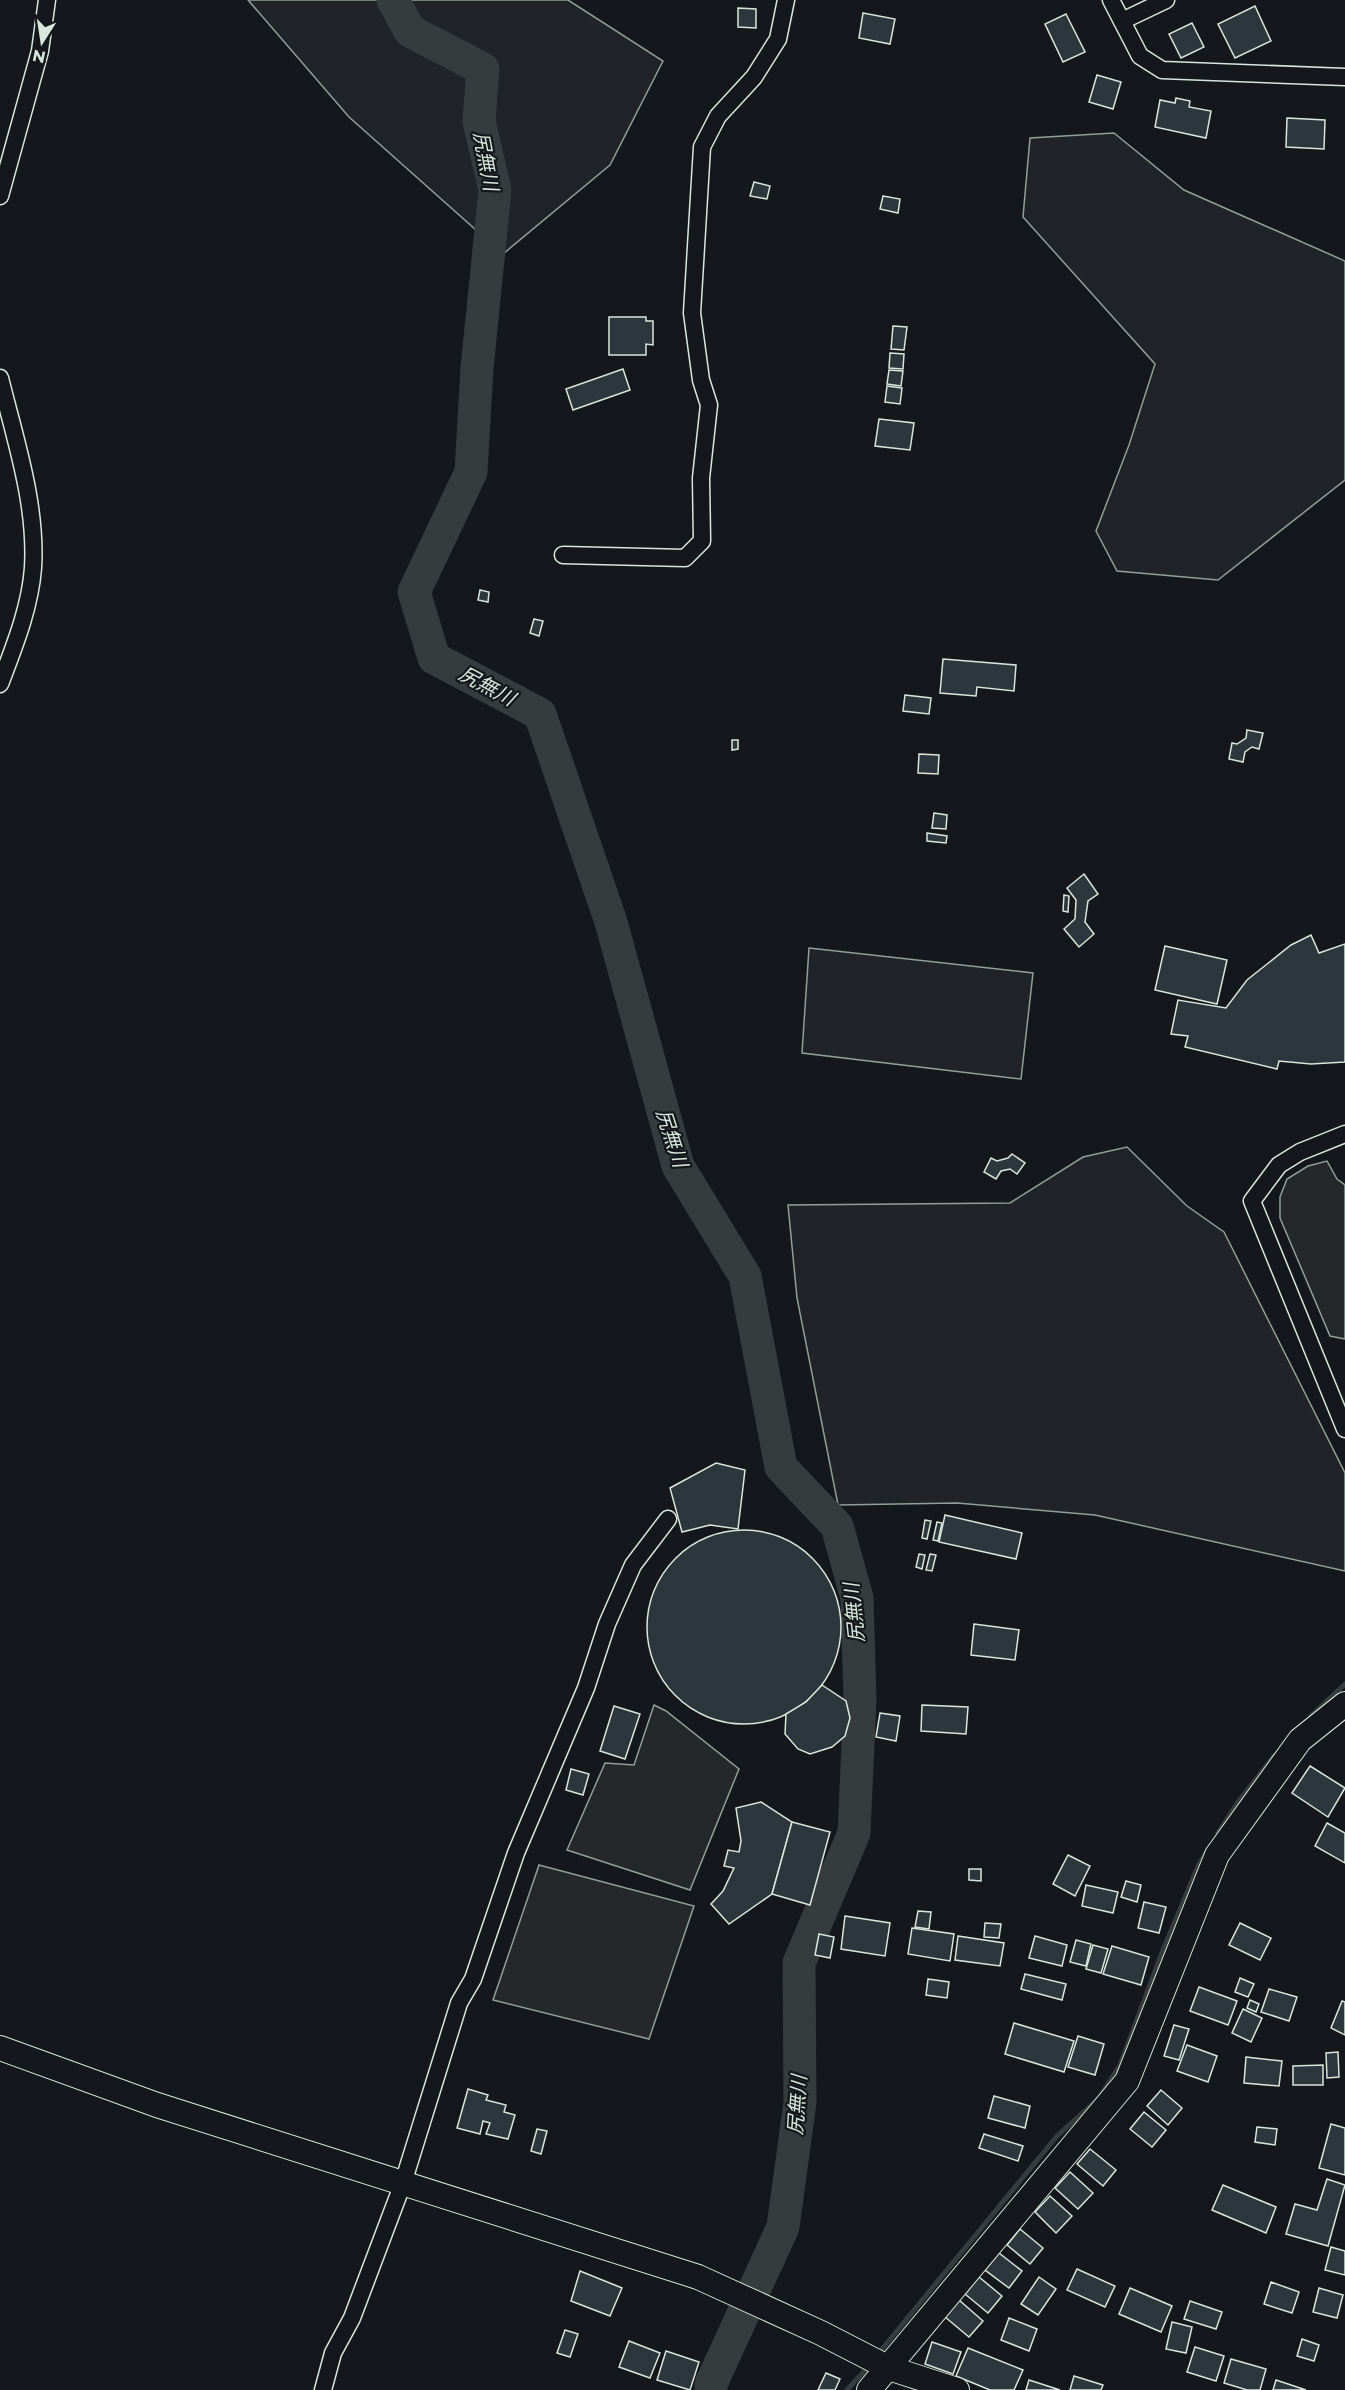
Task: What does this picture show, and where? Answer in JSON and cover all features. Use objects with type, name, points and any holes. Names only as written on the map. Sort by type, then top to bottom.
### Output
[{"type":"street","points":[[0,196],[40,51],[47,0]]},
{"type":"street","points":[[563,555],[685,558],[702,541],[701,478],[709,405],[701,380],[692,312],[702,147],[718,116],[754,77],[778,39],[786,0]]},
{"type":"street","points":[[1111,0],[1140,56],[1162,70],[1345,77]]},
{"type":"street","points":[[1122,21],[1166,0]]},
{"type":"street","points":[[0,378],[32,514],[33,568],[28,600],[0,684]]},
{"type":"street","points":[[1345,1134],[1300,1152],[1279,1165],[1252,1200],[1345,1429]]},
{"type":"street","points":[[323,2390],[333,2353],[352,2318],[403,2183],[459,2003],[472,1979],[516,1853],[586,1688],[607,1624],[633,1565],[668,1519]]},
{"type":"street","points":[[869,2390],[885,2379],[1127,2081],[1217,1856],[1300,1740],[1345,1704]]},
{"type":"street","points":[[0,2048],[157,2105],[698,2277],[821,2333],[885,2379],[957,2390]]},
{"type":"shaded area","points":[[248,0],[568,0],[663,61],[610,165],[503,254],[349,117]]},
{"type":"shaded area","points":[[1114,133],[1184,190],[1345,261],[1345,480],[1218,580],[1117,571],[1096,531],[1129,445],[1155,364],[1023,217],[1030,138]]},
{"type":"shaded area","points":[[809,948],[1033,973],[1021,1079],[802,1053]]},
{"type":"shaded area","points":[[1127,1147],[1187,1206],[1224,1232],[1345,1473],[1345,1571],[1095,1515],[957,1503],[838,1505],[797,1298],[788,1205],[1010,1203],[1083,1157]]},
{"type":"shaded area","points":[[1327,1161],[1337,1179],[1345,1185],[1345,1339],[1330,1336],[1280,1218],[1280,1197],[1287,1179],[1308,1166]]},
{"type":"shaded area","points":[[654,1705],[666,1711],[739,1769],[690,1890],[567,1850],[605,1763],[634,1765]]},
{"type":"shaded area","points":[[539,1865],[694,1906],[649,2039],[493,2000]]},
{"type":"building","points":[[1255,6],[1271,41],[1235,58],[1218,24]]},
{"type":"building","points":[[738,8],[756,9],[756,28],[738,27]]},
{"type":"building","points":[[863,13],[895,19],[890,44],[859,38]]},
{"type":"building","points":[[1066,14],[1085,52],[1063,62],[1045,24]]},
{"type":"building","points":[[1192,23],[1204,47],[1181,58],[1169,34]]},
{"type":"building","points":[[1097,75],[1121,82],[1113,109],[1089,102]]},
{"type":"building","points":[[1176,98],[1190,101],[1189,107],[1211,111],[1206,138],[1155,127],[1160,100],[1175,103]]},
{"type":"building","points":[[1287,118],[1325,120],[1324,149],[1286,147]]},
{"type":"building","points":[[754,182],[770,186],[767,199],[750,196]]},
{"type":"building","points":[[883,196],[900,199],[898,213],[880,209]]},
{"type":"building","points":[[609,317],[646,317],[646,321],[653,321],[653,345],[646,344],[646,355],[609,355]]},
{"type":"building","points":[[893,326],[907,327],[904,350],[891,349]]},
{"type":"building","points":[[890,353],[904,354],[903,369],[889,368]]},
{"type":"building","points":[[623,369],[630,390],[573,410],[566,389]]},
{"type":"building","points":[[889,370],[903,371],[901,386],[887,384]]},
{"type":"building","points":[[887,386],[902,388],[900,404],[885,402]]},
{"type":"building","points":[[879,419],[914,423],[910,450],[875,446]]},
{"type":"building","points":[[480,590],[489,592],[488,602],[478,600]]},
{"type":"building","points":[[534,619],[543,621],[539,636],[530,633]]},
{"type":"building","points":[[943,659],[1016,665],[1014,691],[977,687],[976,696],[940,693]]},
{"type":"building","points":[[905,695],[931,698],[929,714],[903,711]]},
{"type":"building","points":[[1247,730],[1263,733],[1259,749],[1252,747],[1245,752],[1243,762],[1229,759],[1232,743],[1237,744],[1246,738]]},
{"type":"building","points":[[732,740],[738,740],[738,749],[732,750]]},
{"type":"building","points":[[919,754],[939,755],[938,774],[918,773]]},
{"type":"building","points":[[934,813],[947,815],[946,829],[932,828]]},
{"type":"building","points":[[927,833],[947,836],[946,843],[927,841]]},
{"type":"building","points":[[1084,874],[1098,894],[1088,901],[1085,922],[1094,934],[1079,947],[1064,929],[1075,919],[1076,900],[1067,888]]},
{"type":"building","points":[[1064,895],[1069,896],[1068,912],[1063,911]]},
{"type":"building","points":[[1311,935],[1319,953],[1345,944],[1345,1062],[1311,1064],[1279,1061],[1277,1069],[1185,1047],[1188,1036],[1171,1034],[1178,1000],[1226,1008],[1247,980],[1291,945]]},
{"type":"building","points":[[1165,946],[1227,960],[1217,1004],[1155,990]]},
{"type":"building","points":[[1012,1154],[1025,1163],[1017,1174],[1010,1169],[1001,1171],[996,1179],[984,1172],[991,1158],[997,1161],[1008,1158]]},
{"type":"building","points":[[716,1463],[745,1470],[738,1529],[710,1525],[682,1532],[670,1488]]},
{"type":"building","points":[[945,1515],[1022,1533],[1016,1559],[939,1542]]},
{"type":"building","points":[[925,1520],[931,1521],[927,1539],[922,1538]]},
{"type":"building","points":[[937,1522],[942,1523],[938,1541],[933,1540]]},
{"type":"building","points":[[744,1530],[772,1534],[790,1542],[798,1546],[819,1566],[825,1573],[837,1599],[841,1627],[837,1655],[829,1673],[825,1681],[805,1702],[798,1708],[772,1720],[744,1724],[716,1720],[698,1712],[690,1708],[669,1688],[663,1681],[651,1655],[647,1627],[651,1599],[659,1581],[663,1573],[683,1552],[690,1546],[716,1534]]},
{"type":"building","points":[[919,1554],[925,1555],[922,1569],[916,1567]]},
{"type":"building","points":[[930,1554],[936,1555],[932,1571],[926,1570]]},
{"type":"building","points":[[974,1624],[1019,1630],[1015,1660],[971,1655]]},
{"type":"building","points":[[822,1685],[846,1701],[850,1718],[845,1736],[832,1747],[810,1754],[798,1749],[785,1734],[786,1714],[806,1702]]},
{"type":"building","points":[[922,1705],[968,1707],[966,1734],[921,1731]]},
{"type":"building","points":[[614,1706],[640,1714],[625,1759],[600,1751]]},
{"type":"building","points":[[880,1713],[900,1716],[896,1741],[876,1737]]},
{"type":"building","points":[[1310,1766],[1345,1788],[1328,1817],[1292,1793]]},
{"type":"building","points":[[571,1769],[589,1774],[583,1795],[566,1790]]},
{"type":"building","points":[[761,1802],[792,1822],[772,1894],[729,1924],[711,1904],[723,1891],[734,1868],[724,1866],[728,1850],[739,1852],[741,1841],[736,1808]]},
{"type":"building","points":[[792,1822],[830,1832],[810,1905],[772,1894]]},
{"type":"building","points":[[1327,1823],[1345,1833],[1345,1863],[1315,1846]]},
{"type":"building","points":[[1068,1855],[1090,1866],[1075,1896],[1053,1884]]},
{"type":"building","points":[[969,1869],[981,1869],[981,1881],[969,1880]]},
{"type":"building","points":[[1126,1881],[1141,1885],[1137,1902],[1121,1897]]},
{"type":"building","points":[[1086,1885],[1118,1892],[1113,1913],[1082,1906]]},
{"type":"building","points":[[1144,1902],[1166,1907],[1159,1933],[1138,1928]]},
{"type":"building","points":[[918,1911],[931,1912],[929,1929],[915,1927]]},
{"type":"building","points":[[845,1916],[890,1923],[885,1956],[841,1949]]},
{"type":"building","points":[[985,1923],[1001,1924],[999,1938],[984,1937]]},
{"type":"building","points":[[1240,1923],[1271,1938],[1260,1960],[1229,1945]]},
{"type":"building","points":[[912,1928],[954,1934],[950,1961],[908,1954]]},
{"type":"building","points":[[819,1934],[834,1937],[830,1958],[815,1955]]},
{"type":"building","points":[[958,1936],[1004,1943],[1000,1966],[955,1960]]},
{"type":"building","points":[[1035,1936],[1067,1945],[1062,1966],[1029,1958]]},
{"type":"building","points":[[1076,1940],[1091,1944],[1086,1966],[1070,1962]]},
{"type":"building","points":[[1093,1945],[1108,1949],[1101,1973],[1086,1969]]},
{"type":"building","points":[[1112,1946],[1149,1957],[1141,1985],[1103,1974]]},
{"type":"building","points":[[1025,1974],[1066,1984],[1062,2000],[1021,1989]]},
{"type":"building","points":[[1240,1978],[1254,1984],[1248,1997],[1235,1992]]},
{"type":"building","points":[[928,1979],[949,1982],[947,1998],[926,1995]]},
{"type":"building","points":[[1199,1987],[1237,2001],[1228,2025],[1190,2011]]},
{"type":"building","points":[[1269,1989],[1297,1997],[1289,2021],[1261,2012]]},
{"type":"building","points":[[1250,2000],[1259,2004],[1256,2012],[1247,2008]]},
{"type":"building","points":[[1342,2001],[1345,2002],[1345,2035],[1331,2028]]},
{"type":"building","points":[[1243,2009],[1262,2018],[1251,2042],[1232,2033]]},
{"type":"building","points":[[1014,2023],[1074,2041],[1064,2072],[1005,2054]]},
{"type":"building","points":[[1174,2025],[1189,2029],[1179,2060],[1164,2056]]},
{"type":"building","points":[[1078,2036],[1104,2044],[1095,2075],[1068,2067]]},
{"type":"building","points":[[1187,2045],[1217,2056],[1208,2082],[1177,2071]]},
{"type":"building","points":[[1338,2052],[1339,2077],[1327,2078],[1326,2053]]},
{"type":"building","points":[[1246,2057],[1282,2061],[1279,2086],[1244,2083]]},
{"type":"building","points":[[1323,2065],[1323,2085],[1293,2085],[1293,2066]]},
{"type":"building","points":[[468,2089],[488,2095],[486,2100],[506,2105],[504,2112],[515,2115],[508,2139],[486,2134],[490,2123],[483,2121],[480,2134],[457,2128]]},
{"type":"building","points":[[1161,2090],[1182,2108],[1168,2125],[1147,2106]]},
{"type":"building","points":[[994,2096],[1030,2106],[1025,2128],[988,2118]]},
{"type":"building","points":[[1144,2112],[1166,2130],[1152,2147],[1130,2129]]},
{"type":"building","points":[[1331,2124],[1345,2128],[1345,2175],[1319,2168]]},
{"type":"building","points":[[1257,2127],[1277,2129],[1275,2145],[1255,2142]]},
{"type":"building","points":[[537,2129],[547,2131],[541,2154],[531,2151]]},
{"type":"building","points":[[984,2134],[1023,2146],[1018,2161],[979,2148]]},
{"type":"building","points":[[1090,2149],[1116,2170],[1103,2186],[1077,2164]]},
{"type":"building","points":[[1070,2172],[1093,2193],[1078,2209],[1055,2188]]},
{"type":"building","points":[[1327,2179],[1345,2185],[1328,2246],[1286,2234],[1295,2204],[1317,2210]]},
{"type":"building","points":[[1223,2185],[1276,2207],[1266,2233],[1212,2210]]},
{"type":"building","points":[[1050,2196],[1072,2216],[1056,2233],[1035,2212]]},
{"type":"building","points":[[1020,2229],[1043,2248],[1030,2264],[1007,2245]]},
{"type":"building","points":[[1331,2247],[1345,2251],[1345,2275],[1325,2270]]},
{"type":"building","points":[[999,2253],[1022,2271],[1009,2288],[985,2270]]},
{"type":"building","points":[[1077,2269],[1115,2286],[1105,2307],[1067,2290]]},
{"type":"building","points":[[580,2271],[622,2288],[610,2316],[571,2301]]},
{"type":"building","points":[[979,2277],[1002,2296],[988,2313],[965,2294]]},
{"type":"building","points":[[1039,2277],[1056,2289],[1038,2315],[1021,2304]]},
{"type":"building","points":[[1271,2282],[1299,2292],[1292,2313],[1264,2304]]},
{"type":"building","points":[[1130,2288],[1172,2306],[1161,2332],[1119,2314]]},
{"type":"building","points":[[1319,2288],[1343,2295],[1337,2318],[1313,2312]]},
{"type":"building","points":[[959,2300],[983,2321],[969,2337],[945,2317]]},
{"type":"building","points":[[1190,2301],[1222,2312],[1216,2329],[1184,2319]]},
{"type":"building","points":[[1009,2318],[1037,2329],[1029,2351],[1001,2340]]},
{"type":"building","points":[[1172,2322],[1192,2327],[1186,2353],[1166,2349]]},
{"type":"building","points":[[565,2330],[578,2334],[570,2357],[557,2353]]},
{"type":"building","points":[[1302,2339],[1319,2345],[1314,2361],[1297,2356]]},
{"type":"building","points":[[629,2341],[660,2353],[650,2378],[619,2367]]},
{"type":"building","points":[[932,2342],[961,2352],[953,2374],[925,2364]]},
{"type":"building","points":[[1195,2347],[1224,2356],[1216,2381],[1187,2372]]},
{"type":"building","points":[[968,2348],[1023,2370],[1014,2390],[990,2390],[956,2376]]},
{"type":"building","points":[[666,2351],[699,2362],[690,2390],[657,2380]]},
{"type":"building","points":[[1231,2359],[1266,2369],[1260,2390],[1247,2390],[1224,2383]]},
{"type":"building","points":[[826,2373],[840,2379],[835,2390],[818,2390]]},
{"type":"building","points":[[1074,2376],[1103,2385],[1101,2390],[1070,2390]]},
{"type":"building","points":[[1029,2380],[1060,2390],[1026,2390]]},
{"type":"building","points":[[1276,2380],[1306,2390],[1273,2390]]},
{"type":"waterway","name":"尻無川","points":[[393,0],[410,31],[483,69],[479,121],[495,190],[477,368],[471,472],[414,592],[434,658],[540,714],[611,922],[678,1166],[745,1276],[781,1467],[837,1526],[857,1598],[860,1699],[854,1833],[799,1963],[800,2102],[783,2227],[711,2384],[711,2390]]},
{"type":"waterway","points":[[1311,1716],[1345,1684]]},
{"type":"waterway","points":[[1218,1833],[1238,1802],[1274,1756]]},
{"type":"waterway","points":[[878,2354],[1057,2136],[1099,2098],[1120,2065],[1163,1950],[1199,1864],[1207,1851]]},
{"type":"waterway","points":[[847,2390],[869,2366]]}]
